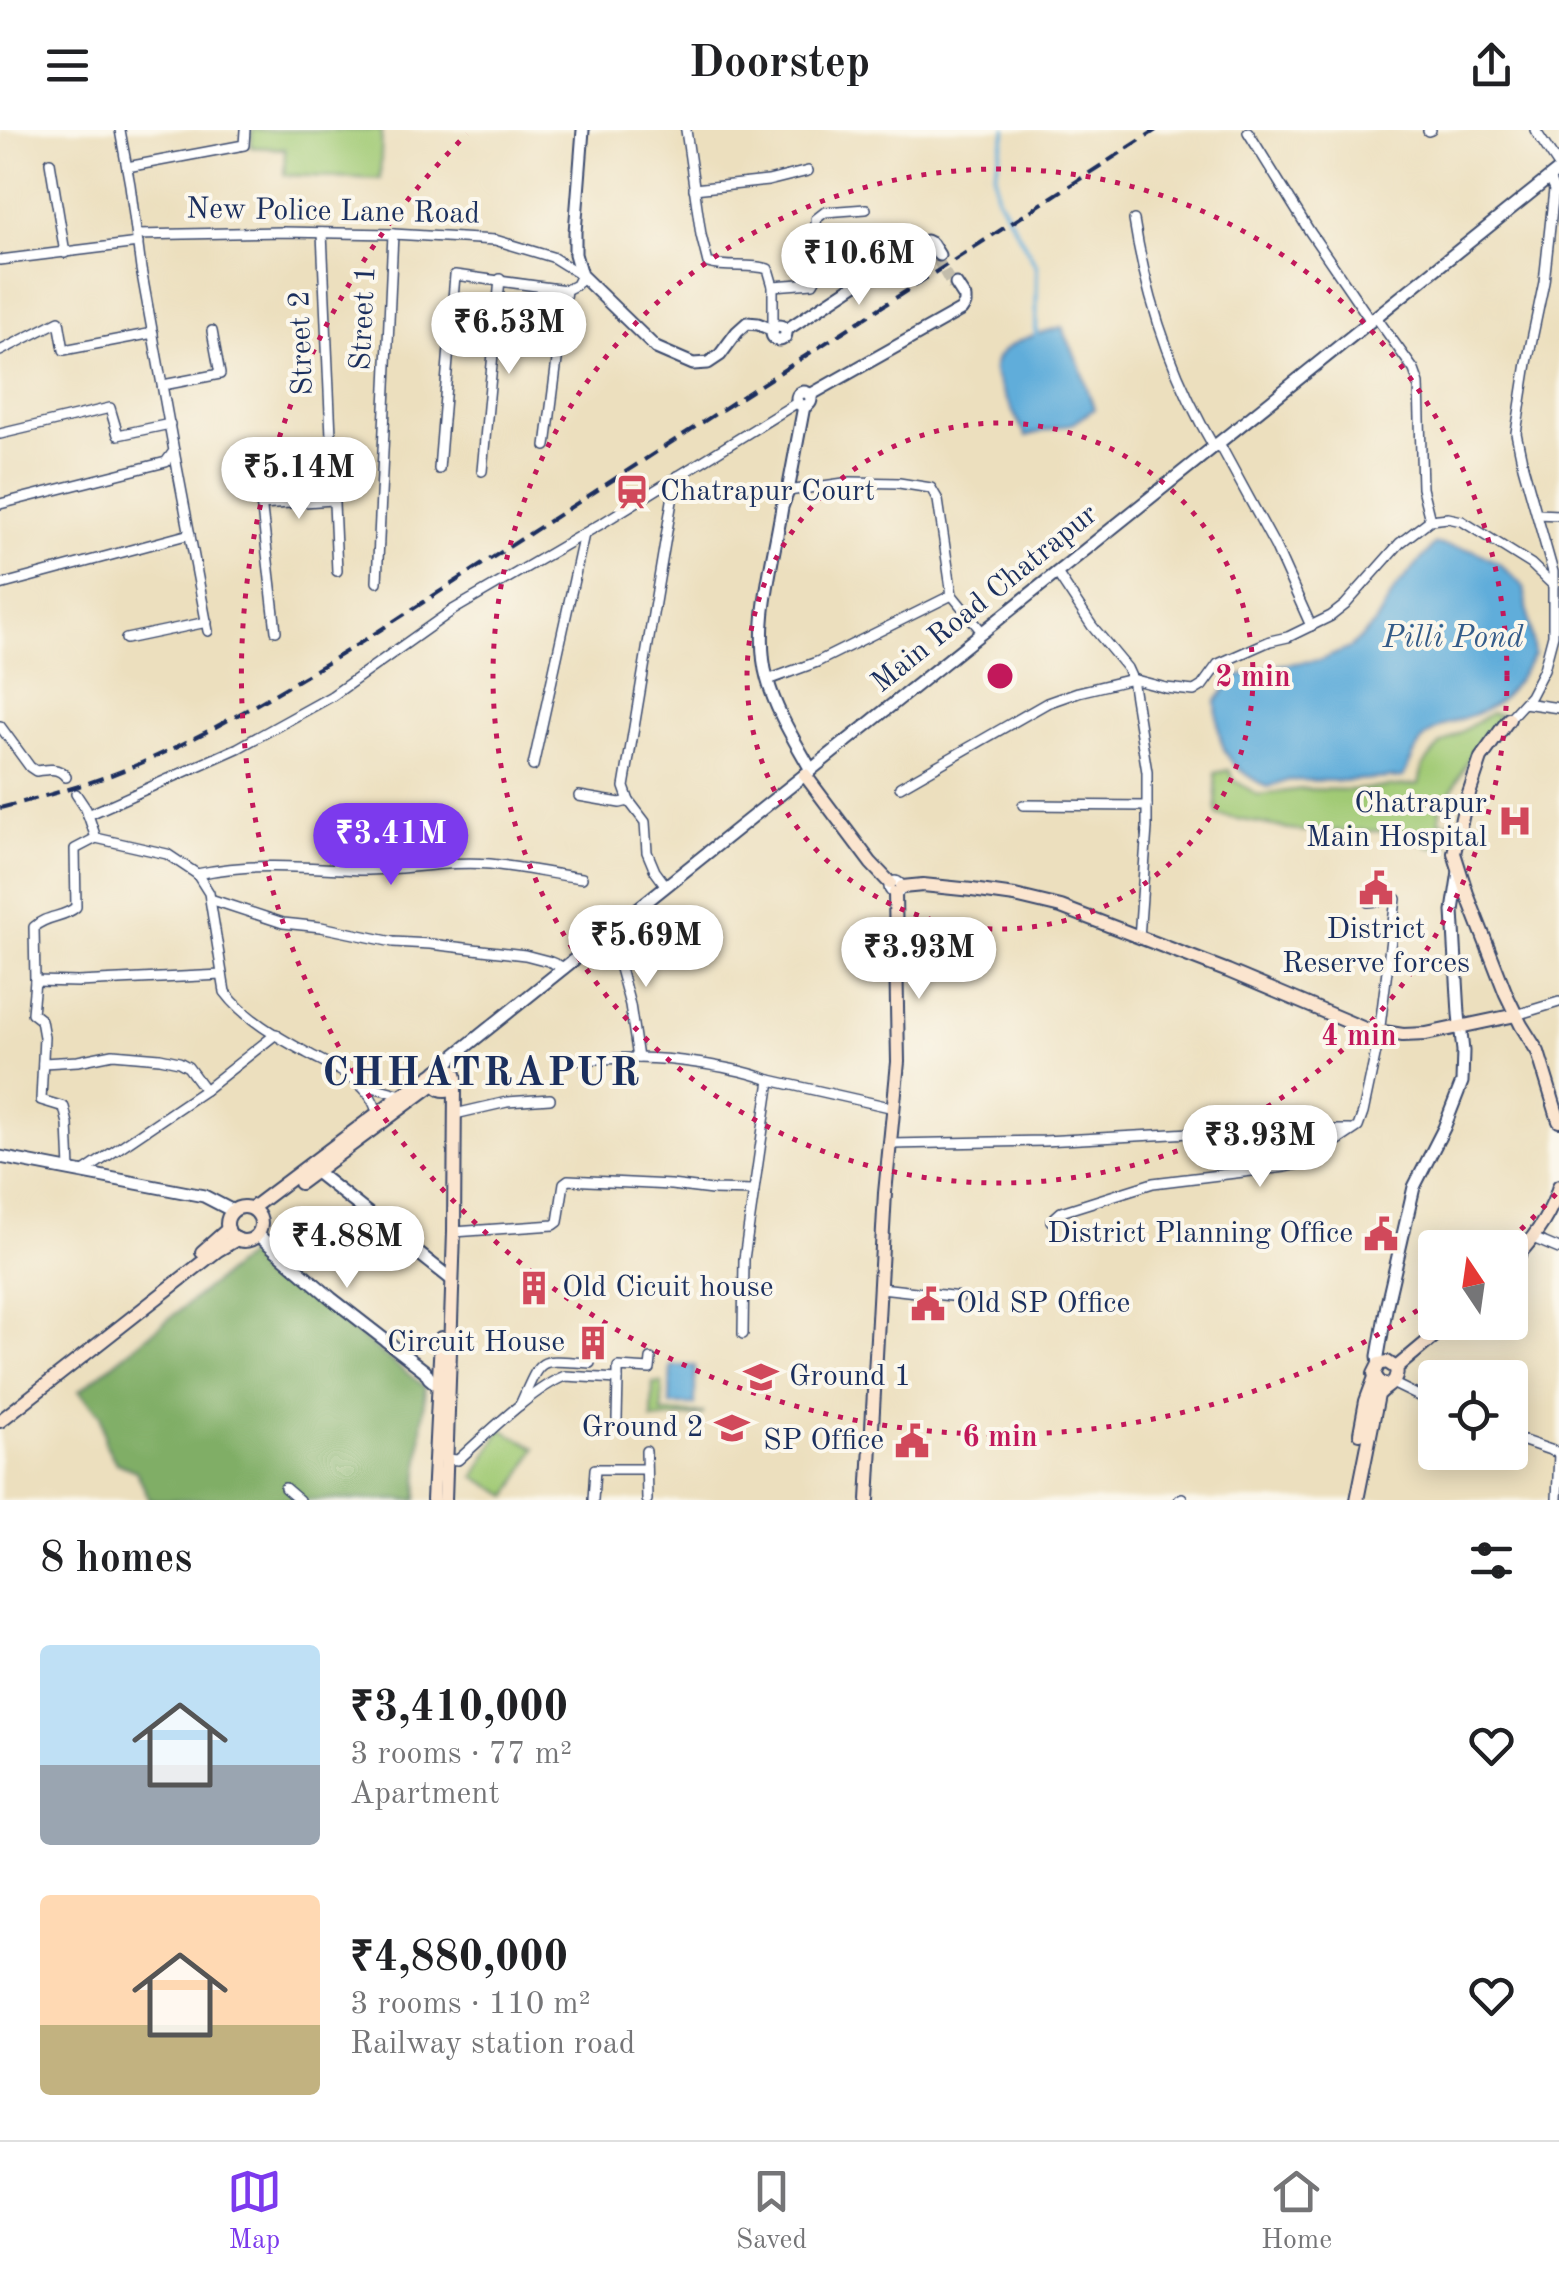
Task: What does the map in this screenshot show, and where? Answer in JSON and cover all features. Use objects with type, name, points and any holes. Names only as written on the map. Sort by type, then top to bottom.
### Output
[{"type":"main road","points":[[1508,718],[1481,758],[1454,853],[1516,1015],[1538,1052],[1559,1121]]},
{"type":"main road","points":[[808,773],[871,863],[896,888],[898,1062],[885,1193],[868,1500]]},
{"type":"main road","points":[[896,888],[922,885],[1015,896],[1061,907],[1364,1029],[1403,1036],[1426,1034],[1516,1015]]},
{"type":"main road","points":[[256,1211],[402,1095],[444,1079]]},
{"type":"main road","points":[[433,1500],[454,1232],[455,1114],[444,1079]]},
{"type":"main road","points":[[311,1169],[444,1079]]},
{"type":"main road","points":[[444,1079],[449,1369],[439,1386],[446,1460],[445,1500]]},
{"type":"main road","points":[[1528,1243],[1554,1203],[1559,1186]]},
{"type":"main road","points":[[1,1417],[218,1250],[244,1236],[262,1225],[256,1211],[244,1206],[233,1210],[227,1221],[244,1236]]},
{"type":"main road","points":[[1357,1500],[1387,1362],[1396,1368],[1429,1340]]},
{"type":"main road","points":[[1349,1500],[1366,1401],[1384,1377]]},
{"type":"street","points":[[120,130],[207,626],[126,639]]},
{"type":"street","points":[[127,168],[244,145],[246,130]]},
{"type":"street","points":[[583,130],[575,232],[580,275],[656,348],[693,364],[720,355],[748,323],[781,332]]},
{"type":"street","points":[[686,130],[708,263],[768,269],[781,332]]},
{"type":"street","points":[[1508,718],[1530,696],[1544,669],[1552,635],[1554,579],[1516,433],[1544,282],[1556,179],[1534,130]]},
{"type":"street","points":[[1248,132],[1310,232],[1414,370],[1421,400],[1422,488],[1430,520]]},
{"type":"street","points":[[50,162],[64,252]]},
{"type":"street","points":[[694,189],[808,172]]},
{"type":"street","name":"Main Road Chatrapur","points":[[444,1079],[454,1056],[1374,319],[1556,179]]},
{"type":"street","points":[[773,286],[813,283],[818,274],[816,218],[825,212],[866,209]]},
{"type":"street","points":[[1134,220],[1158,327],[1193,411],[1275,546],[1311,626]]},
{"type":"street","name":"New Police Lane Road","points":[[0,260],[207,232],[393,234],[495,240],[552,258],[580,275]]},
{"type":"street","name":"Street 2","points":[[322,233],[337,572]]},
{"type":"street","name":"Street 1","points":[[377,582],[393,234]]},
{"type":"street","points":[[781,332],[918,243],[932,244],[937,256]]},
{"type":"street","points":[[440,469],[455,275],[566,290],[576,284],[580,275]]},
{"type":"street","points":[[482,471],[500,279]]},
{"type":"street","points":[[88,815],[238,748],[332,696],[454,610],[959,306],[954,286]]},
{"type":"street","points":[[546,446],[566,290]]},
{"type":"street","points":[[0,351],[59,321],[64,350],[153,333]]},
{"type":"street","points":[[163,385],[220,374],[212,331]]},
{"type":"street","points":[[805,399],[763,624],[768,680],[808,773]]},
{"type":"street","points":[[0,434],[110,408],[118,436],[170,424]]},
{"type":"street","points":[[0,504],[166,462],[174,451]]},
{"type":"street","points":[[258,475],[276,631]]},
{"type":"street","points":[[666,886],[647,852],[644,822],[624,786],[678,476]]},
{"type":"street","points":[[788,492],[851,482],[931,488],[938,500],[952,595],[982,633]]},
{"type":"street","points":[[261,505],[334,500]]},
{"type":"street","points":[[1536,514],[1559,515]]},
{"type":"street","points":[[900,787],[1048,703],[1078,692],[1132,679],[1194,691],[1218,664],[1288,637],[1346,605],[1400,543],[1430,520],[1462,520],[1554,579]]},
{"type":"street","points":[[0,584],[190,534]]},
{"type":"street","points":[[533,766],[584,534]]},
{"type":"street","points":[[1058,573],[1132,679],[1147,772],[1139,938]]},
{"type":"street","points":[[768,680],[817,662],[952,595]]},
{"type":"street","points":[[1524,702],[1559,708]]},
{"type":"street","points":[[0,726],[30,767],[36,771],[50,768],[66,777]]},
{"type":"street","points":[[76,794],[96,838]]},
{"type":"street","points":[[578,796],[630,801]]},
{"type":"street","points":[[1022,805],[1147,806]]},
{"type":"street","points":[[76,1171],[64,1107],[41,1100],[44,1037],[42,1020],[32,1013],[36,981],[34,927],[40,920],[71,912],[76,907],[74,849],[96,838],[167,854],[197,874],[209,894],[225,992],[234,1004],[358,1084],[369,1094],[378,1113]]},
{"type":"street","points":[[197,874],[258,867],[363,870],[489,864],[582,878]]},
{"type":"street","points":[[1418,1395],[1384,1377],[1378,1356],[1414,1187],[1462,1082],[1464,1051],[1453,911],[1459,871]]},
{"type":"street","points":[[210,899],[283,924],[322,927],[393,942],[525,954],[564,968]]},
{"type":"street","points":[[1051,1221],[1061,1212],[1154,1183],[1304,1163],[1358,1127],[1379,1032],[1396,900],[1368,902]]},
{"type":"street","points":[[610,932],[630,1005],[638,1058]]},
{"type":"street","points":[[36,981],[222,975]]},
{"type":"street","points":[[1516,1015],[1559,1002]]},
{"type":"street","points":[[76,1171],[205,1090],[276,1034]]},
{"type":"street","points":[[43,1063],[114,1054],[179,1062],[188,1067],[205,1090]]},
{"type":"street","points":[[558,1059],[638,1058],[711,1066],[894,1108]]},
{"type":"street","points":[[743,1334],[744,1259],[770,1080]]},
{"type":"street","points":[[358,1084],[402,1095]]},
{"type":"street","points":[[455,1114],[507,1102],[550,1100]]},
{"type":"street","points":[[891,1144],[1044,1141],[1246,1130],[1350,1130]]},
{"type":"street","points":[[0,1157],[204,1196],[233,1210]]},
{"type":"street","points":[[311,1169],[448,1276]]},
{"type":"street","points":[[454,1232],[554,1225],[568,1180],[754,1191]]},
{"type":"street","points":[[244,1236],[331,1298],[439,1386]]},
{"type":"street","points":[[1532,1238],[1559,1248]]},
{"type":"street","points":[[880,1288],[960,1297]]},
{"type":"street","points":[[617,1419],[618,1367],[650,1369],[650,1358]]},
{"type":"street","points":[[519,1408],[538,1366],[547,1361],[590,1363]]},
{"type":"street","points":[[446,1460],[458,1460],[558,1379],[618,1379]]},
{"type":"street","points":[[1528,1442],[1559,1453],[1557,1500]]},
{"type":"street","points":[[646,1451],[647,1500]]},
{"type":"street","points":[[593,1500],[595,1469],[646,1469]]},
{"type":"street","points":[[285,1488],[298,1500]]},
{"type":"green space","points":[[252,130],[382,130],[380,179],[284,175],[285,149],[251,147]]},
{"type":"green space","points":[[1491,713],[1501,715],[1472,752],[1447,801],[1440,802],[1440,822],[1450,822],[1448,847],[1429,847],[1402,831],[1299,831],[1217,815],[1215,773],[1229,770],[1234,780],[1258,795],[1419,784],[1423,766],[1440,745]]},
{"type":"green space","points":[[252,1252],[425,1387],[417,1500],[150,1500],[136,1471],[116,1463],[105,1443],[101,1415],[79,1391]]},
{"type":"green space","points":[[653,1383],[662,1383],[662,1413],[702,1415],[652,1420]]},
{"type":"green space","points":[[501,1429],[536,1448],[509,1496],[475,1477]]},
{"type":"water","points":[[1062,327],[1094,409],[1074,423],[1026,436],[996,377],[995,362],[1020,341]]},
{"type":"water","name":"Pilli Pond","points":[[1435,544],[1473,550],[1500,564],[1524,587],[1534,654],[1510,690],[1491,707],[1430,733],[1419,745],[1403,777],[1289,780],[1268,787],[1242,771],[1222,744],[1217,718],[1216,702],[1234,678],[1271,666],[1321,660],[1350,648],[1375,624],[1396,588]]},
{"type":"water","points":[[671,1366],[695,1366],[695,1405],[670,1405]]},
{"type":"waterway","points":[[1006,130],[995,174],[997,196],[1037,267],[1036,338]]},
{"type":"tunnel","points":[[936,257],[953,287]]},
{"type":"railway","points":[[0,808],[70,789],[139,764],[279,691],[360,643],[1156,130]]},
{"type":"place","name":"Chatrapur Court","points":[[632,492]]},
{"type":"place","name":"Chatrapur Main Hospital","points":[[1515,821]]},
{"type":"place","name":"District Reserve forces","points":[[1376,888]]},
{"type":"place","name":"District Planning Office","points":[[1381,1234]]},
{"type":"place","name":"Old Cicuit house","points":[[534,1288]]},
{"type":"place","name":"Old SP Office","points":[[928,1304]]},
{"type":"place","name":"Circuit House","points":[[593,1343]]},
{"type":"place","name":"Ground 1","points":[[761,1377]]},
{"type":"place","name":"Ground 2","points":[[732,1428]]},
{"type":"place","name":"SP Office","points":[[912,1441]]},
{"type":"district","name":"CHHATRAPUR","points":[[482,1075]]}]
